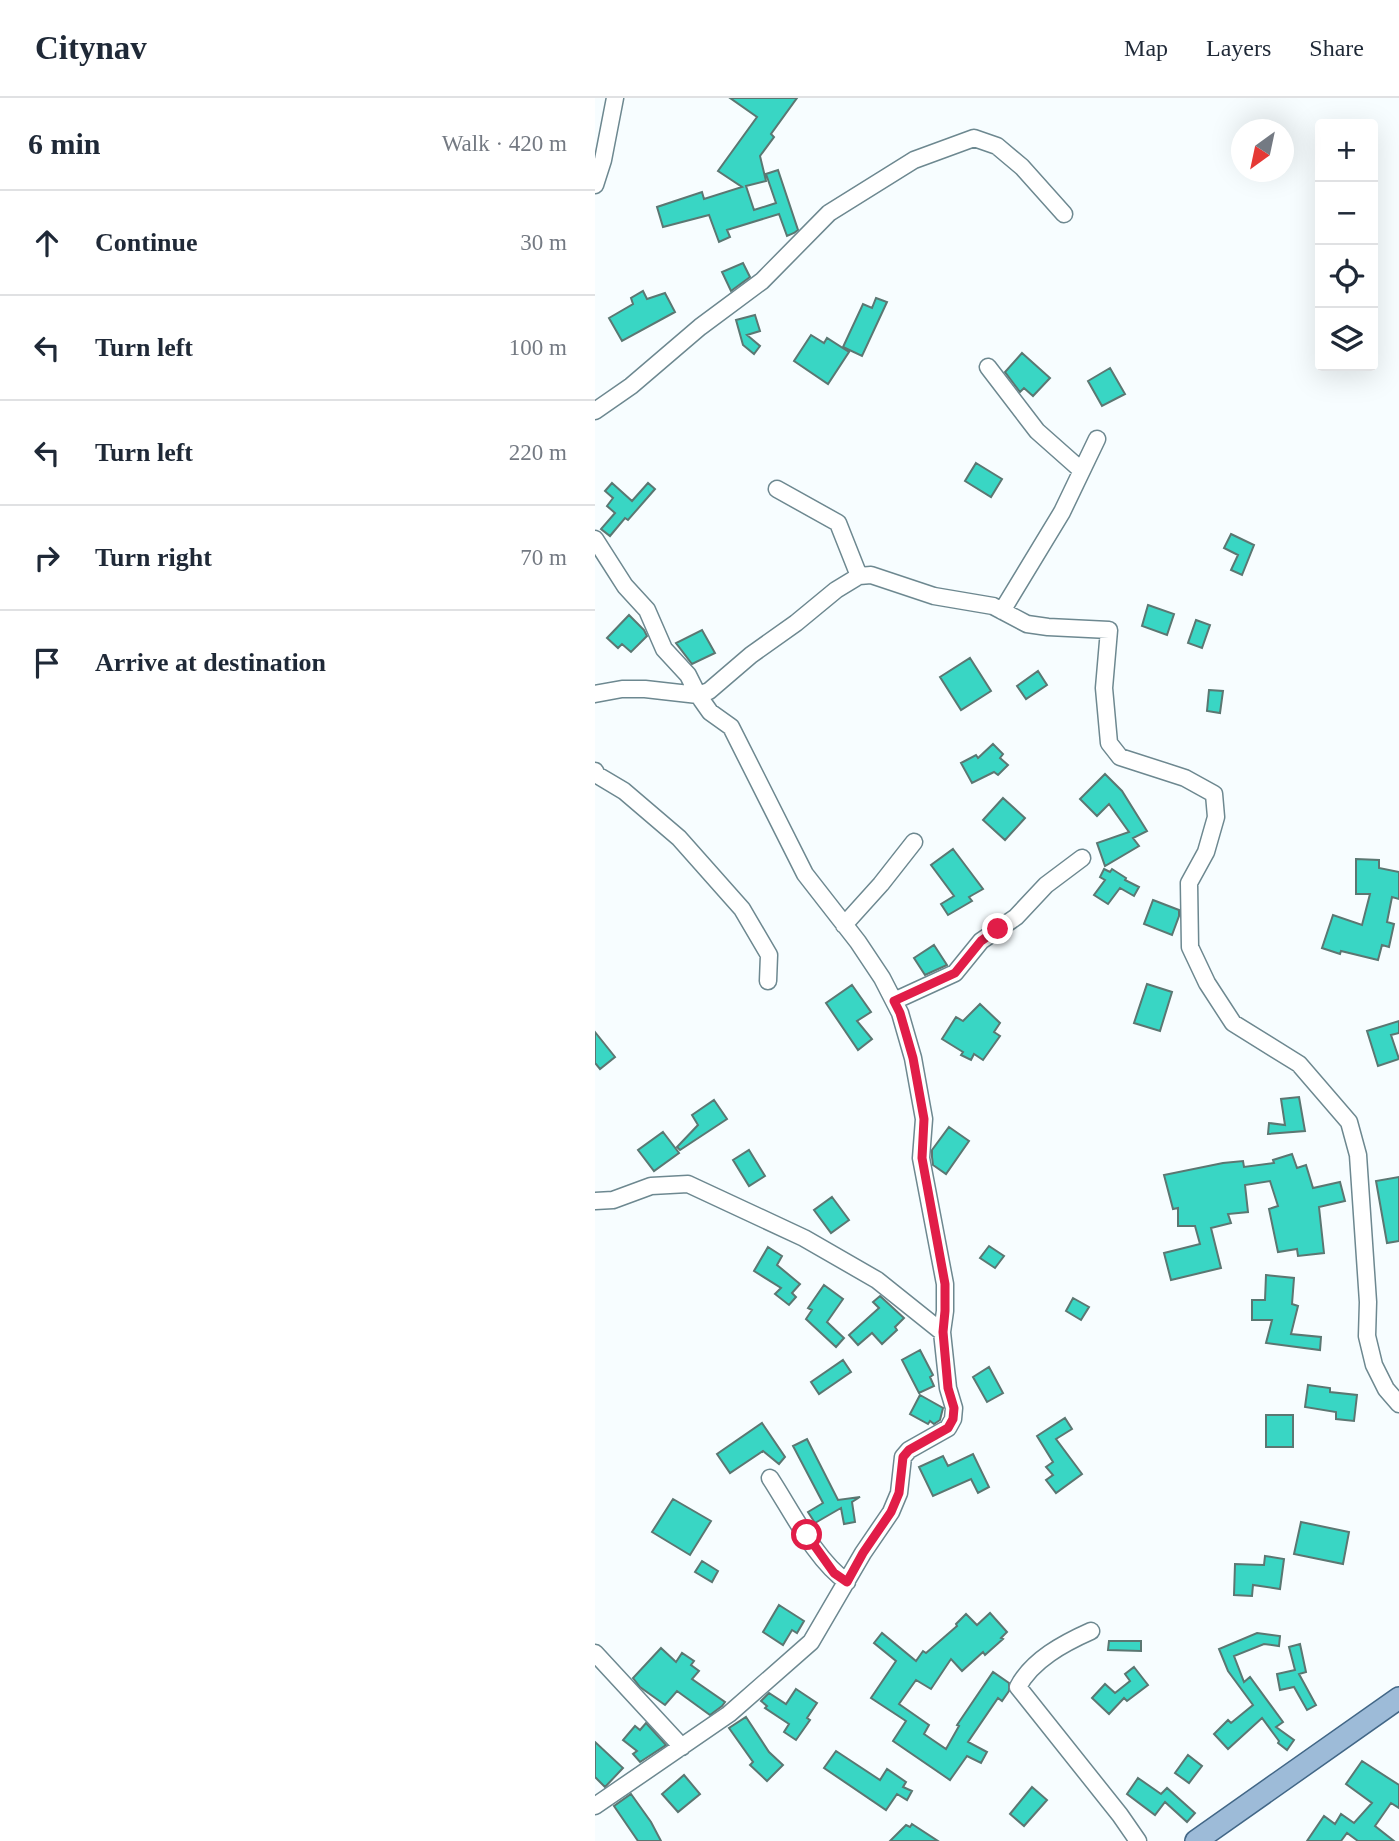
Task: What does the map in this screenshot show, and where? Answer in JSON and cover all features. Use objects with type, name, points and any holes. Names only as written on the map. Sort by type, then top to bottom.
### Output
[{"type":"main road","points":[[1206,1839],[1399,1698]]},
{"type":"street","points":[[595,185],[603,160],[615,98]]},
{"type":"street","points":[[595,411],[631,386],[700,327],[762,281],[829,213],[914,160],[974,138],[997,146],[1022,167],[1064,214]]},
{"type":"street","points":[[988,367],[1037,431],[1081,470]]},
{"type":"street","points":[[1002,611],[1055,524],[1097,439]]},
{"type":"street","points":[[777,489],[838,523],[859,576]]},
{"type":"street","points":[[595,539],[625,586],[647,610],[664,649],[688,675],[709,712],[731,727],[805,874],[882,978],[900,1013],[913,1058],[924,1119],[922,1158],[945,1284],[943,1332],[948,1388],[954,1408],[953,1419],[948,1428],[909,1450],[903,1457],[899,1493],[891,1512],[863,1553],[811,1642],[729,1714],[595,1806]]},
{"type":"street","points":[[595,694],[622,689],[698,695],[709,691],[751,654],[796,623],[836,590],[859,576],[871,575],[934,596],[993,606],[1027,624],[1108,630],[1109,649],[1104,688],[1109,743],[1120,757],[1185,778],[1214,794],[1216,817],[1206,852],[1189,883],[1190,947],[1207,984],[1233,1023],[1299,1064],[1349,1122],[1358,1155],[1368,1302],[1367,1336],[1374,1365],[1385,1389],[1399,1404]]},
{"type":"street","points":[[595,771],[597,775],[624,791],[679,838],[742,909],[769,955],[768,981]]},
{"type":"street","points":[[844,925],[914,842]]},
{"type":"street","points":[[894,1001],[955,973],[981,941],[1016,917],[1047,885],[1082,859]]},
{"type":"street","points":[[595,1201],[613,1200],[651,1186],[688,1184],[804,1238],[867,1274],[943,1332]]},
{"type":"street","points":[[770,1478],[822,1559],[834,1573],[847,1582]]},
{"type":"street","points":[[1091,1631],[1066,1642],[1025,1672],[1018,1687],[1112,1804],[1138,1841]]},
{"type":"street","points":[[595,1653],[682,1747]]},
{"type":"building","points":[[730,98],[797,98],[771,134],[774,137],[760,156],[766,181],[746,186],[754,210],[776,203],[766,174],[778,170],[798,230],[794,233],[787,236],[779,214],[727,230],[730,237],[719,242],[709,215],[663,227],[657,207],[702,192],[704,199],[742,187],[718,171],[757,117]]},
{"type":"building","points":[[743,263],[750,277],[731,291],[722,272]]},
{"type":"building","points":[[643,291],[647,299],[665,293],[675,312],[622,341],[609,318],[633,304],[631,298]]},
{"type":"building","points":[[876,298],[887,302],[862,356],[843,347],[863,304],[872,308]]},
{"type":"building","points":[[755,315],[760,331],[747,335],[760,346],[754,354],[743,345],[736,320]]},
{"type":"building","points":[[811,335],[824,343],[827,338],[849,352],[828,384],[794,361]]},
{"type":"building","points":[[1022,353],[1050,378],[1033,396],[1024,388],[1020,392],[1005,372]]},
{"type":"building","points":[[1110,368],[1125,394],[1102,406],[1088,381]]},
{"type":"building","points":[[976,463],[1002,479],[991,497],[965,481]]},
{"type":"building","points":[[612,483],[632,501],[648,483],[655,489],[610,536],[601,529],[615,513],[607,506],[613,498],[605,491]]},
{"type":"building","points":[[1231,534],[1254,545],[1242,575],[1231,570],[1238,555],[1224,548]]},
{"type":"building","points":[[1148,605],[1174,614],[1167,635],[1142,626]]},
{"type":"building","points":[[629,615],[647,636],[631,652],[622,644],[618,648],[607,638]]},
{"type":"building","points":[[1196,620],[1210,625],[1202,648],[1188,643]]},
{"type":"building","points":[[702,630],[715,653],[692,664],[676,643]]},
{"type":"building","points":[[970,658],[991,691],[961,710],[940,677]]},
{"type":"building","points":[[1038,671],[1047,685],[1026,699],[1017,686]]},
{"type":"building","points":[[1209,690],[1223,691],[1220,713],[1207,711]]},
{"type":"building","points":[[993,744],[1003,754],[1000,758],[1008,765],[998,775],[994,772],[972,783],[961,763],[976,755],[978,758]]},
{"type":"building","points":[[1105,774],[1122,791],[1147,831],[1133,838],[1139,846],[1105,866],[1097,843],[1129,832],[1109,804],[1097,816],[1080,799]]},
{"type":"building","points":[[1003,798],[1025,818],[1005,840],[983,820]]},
{"type":"building","points":[[953,849],[983,889],[969,897],[972,901],[948,915],[941,904],[954,896],[931,865]]},
{"type":"building","points":[[1356,859],[1379,860],[1379,868],[1399,872],[1399,899],[1392,897],[1387,922],[1394,924],[1389,947],[1382,945],[1378,960],[1322,948],[1333,915],[1362,925],[1370,894],[1356,894]]},
{"type":"building","points":[[1104,869],[1110,872],[1112,869],[1139,887],[1134,896],[1120,888],[1108,904],[1094,895],[1105,880],[1100,877]]},
{"type":"building","points":[[1153,900],[1179,910],[1172,935],[1144,924]]},
{"type":"building","points":[[934,945],[947,965],[925,975],[914,958]]},
{"type":"building","points":[[1147,984],[1172,992],[1160,1031],[1134,1023]]},
{"type":"building","points":[[852,985],[871,1012],[857,1021],[872,1039],[858,1050],[826,1003]]},
{"type":"building","points":[[980,1004],[1000,1023],[994,1032],[1000,1036],[983,1060],[974,1054],[971,1060],[942,1039],[956,1017],[963,1021]]},
{"type":"building","points":[[1399,1021],[1399,1033],[1391,1035],[1399,1059],[1378,1066],[1367,1031]]},
{"type":"building","points":[[595,1032],[615,1057],[600,1069],[595,1063]]},
{"type":"building","points":[[1299,1097],[1305,1131],[1268,1134],[1269,1123],[1285,1125],[1281,1099]]},
{"type":"building","points":[[714,1100],[727,1119],[680,1150],[677,1147],[698,1125],[692,1115]]},
{"type":"building","points":[[949,1127],[969,1141],[946,1174],[933,1165],[932,1150]]},
{"type":"building","points":[[663,1132],[679,1153],[654,1171],[638,1150]]},
{"type":"building","points":[[749,1150],[765,1176],[749,1186],[733,1160]]},
{"type":"building","points":[[1292,1154],[1297,1168],[1306,1165],[1313,1188],[1340,1182],[1345,1201],[1319,1207],[1324,1253],[1298,1256],[1297,1249],[1278,1252],[1269,1209],[1278,1206],[1270,1181],[1245,1185],[1248,1212],[1228,1214],[1231,1223],[1211,1228],[1221,1268],[1171,1280],[1164,1253],[1200,1244],[1195,1226],[1178,1226],[1178,1208],[1173,1209],[1164,1175],[1223,1163],[1243,1161],[1244,1167],[1274,1163],[1273,1160]]},
{"type":"building","points":[[1399,1177],[1399,1241],[1387,1243],[1376,1181]]},
{"type":"building","points":[[832,1197],[849,1220],[831,1233],[814,1210]]},
{"type":"building","points":[[989,1246],[1004,1256],[995,1268],[980,1258]]},
{"type":"building","points":[[768,1247],[782,1256],[777,1265],[800,1284],[792,1293],[796,1297],[789,1305],[775,1294],[781,1288],[754,1271]]},
{"type":"building","points":[[1266,1275],[1294,1278],[1292,1304],[1298,1306],[1291,1334],[1321,1337],[1320,1350],[1266,1343],[1272,1320],[1252,1320],[1252,1300],[1265,1300]]},
{"type":"building","points":[[824,1285],[843,1299],[827,1322],[844,1338],[836,1347],[806,1319],[812,1310],[808,1308]]},
{"type":"building","points":[[880,1296],[904,1318],[895,1327],[897,1330],[882,1344],[872,1333],[858,1345],[849,1335],[879,1308],[873,1302]]},
{"type":"building","points":[[1073,1298],[1089,1307],[1081,1320],[1066,1311]]},
{"type":"building","points":[[920,1350],[933,1375],[930,1377],[934,1386],[919,1393],[902,1360]]},
{"type":"building","points":[[843,1360],[851,1372],[819,1394],[811,1382]]},
{"type":"building","points":[[989,1367],[1003,1393],[987,1402],[973,1377]]},
{"type":"building","points":[[1308,1385],[1330,1388],[1330,1392],[1357,1395],[1354,1421],[1336,1419],[1336,1412],[1305,1407]]},
{"type":"building","points":[[920,1395],[943,1408],[940,1420],[934,1424],[930,1421],[928,1424],[910,1414]]},
{"type":"building","points":[[1266,1415],[1293,1415],[1293,1447],[1266,1447]]},
{"type":"building","points":[[1065,1418],[1072,1429],[1056,1439],[1082,1474],[1056,1493],[1046,1480],[1053,1475],[1046,1467],[1053,1462],[1037,1436]]},
{"type":"building","points":[[762,1423],[785,1457],[779,1464],[763,1451],[730,1473],[717,1454]]},
{"type":"building","points":[[807,1439],[838,1500],[860,1497],[852,1502],[855,1522],[844,1524],[841,1508],[815,1523],[808,1512],[823,1503],[793,1446]]},
{"type":"building","points":[[973,1454],[989,1487],[978,1493],[971,1479],[933,1496],[919,1467],[943,1456],[948,1466]]},
{"type":"building","points":[[673,1499],[711,1521],[690,1555],[652,1532]]},
{"type":"building","points":[[1301,1522],[1349,1532],[1343,1564],[1294,1554]]},
{"type":"building","points":[[1265,1556],[1284,1559],[1280,1589],[1253,1585],[1252,1596],[1234,1595],[1235,1564],[1264,1565]]},
{"type":"building","points":[[702,1561],[718,1571],[712,1582],[695,1572]]},
{"type":"building","points":[[779,1605],[804,1621],[797,1633],[792,1630],[783,1645],[763,1632]]},
{"type":"building","points":[[990,1613],[1007,1632],[1001,1638],[1003,1639],[962,1671],[951,1659],[931,1689],[916,1680],[899,1704],[929,1725],[924,1734],[946,1749],[959,1726],[957,1725],[993,1672],[1009,1683],[1009,1691],[1002,1701],[998,1698],[968,1742],[987,1752],[981,1763],[967,1756],[950,1780],[893,1741],[906,1721],[871,1698],[896,1661],[874,1643],[882,1633],[916,1661],[923,1651],[926,1653],[957,1626],[966,1614],[977,1625]]},
{"type":"building","points":[[1257,1633],[1280,1636],[1279,1646],[1264,1644],[1234,1656],[1244,1682],[1250,1677],[1283,1722],[1276,1727],[1294,1740],[1287,1750],[1278,1743],[1262,1718],[1228,1749],[1214,1734],[1228,1720],[1231,1723],[1253,1705],[1228,1671],[1219,1649]]},
{"type":"building","points":[[1109,1641],[1141,1641],[1141,1651],[1108,1650]]},
{"type":"building","points":[[1300,1644],[1306,1672],[1299,1674],[1316,1705],[1307,1710],[1294,1687],[1280,1690],[1277,1674],[1295,1670],[1289,1647]]},
{"type":"building","points":[[661,1648],[676,1662],[682,1653],[694,1661],[691,1665],[699,1671],[692,1679],[725,1702],[722,1706],[710,1715],[677,1691],[665,1705],[640,1687],[633,1678]]},
{"type":"building","points":[[1134,1667],[1148,1685],[1127,1701],[1124,1698],[1109,1714],[1092,1698],[1105,1684],[1115,1693],[1130,1681],[1125,1674]]},
{"type":"building","points":[[796,1689],[817,1703],[807,1718],[810,1720],[796,1740],[784,1732],[789,1724],[765,1708],[767,1706],[761,1701],[769,1693],[786,1704]]},
{"type":"building","points":[[746,1717],[769,1752],[783,1765],[767,1781],[750,1765],[753,1762],[729,1728]]},
{"type":"building","points":[[646,1723],[666,1745],[640,1762],[633,1754],[637,1751],[623,1740],[635,1726],[640,1730]]},
{"type":"building","points":[[595,1742],[623,1768],[605,1787],[595,1777]]},
{"type":"building","points":[[836,1751],[880,1780],[887,1769],[906,1782],[903,1787],[912,1791],[907,1800],[897,1794],[886,1810],[824,1768]]},
{"type":"building","points":[[1188,1755],[1202,1766],[1189,1783],[1175,1773]]},
{"type":"building","points":[[1362,1761],[1399,1785],[1399,1808],[1391,1803],[1375,1826],[1394,1841],[1358,1841],[1347,1833],[1341,1841],[1307,1841],[1324,1816],[1335,1824],[1341,1814],[1354,1823],[1372,1803],[1346,1784]]},
{"type":"building","points":[[684,1775],[700,1794],[678,1812],[662,1794]]},
{"type":"building","points":[[1138,1778],[1161,1794],[1167,1788],[1195,1813],[1187,1822],[1165,1802],[1155,1815],[1127,1794]]},
{"type":"building","points":[[1032,1787],[1047,1800],[1024,1826],[1010,1814]]},
{"type":"building","points":[[631,1794],[661,1841],[638,1841],[614,1806]]},
{"type":"building","points":[[912,1824],[938,1841],[890,1841],[906,1825],[910,1827]]},
{"type":"route","points":[[807,1535],[822,1559],[834,1573],[847,1582],[891,1512],[899,1493],[903,1457],[909,1450],[948,1428],[953,1419],[954,1408],[948,1388],[943,1332],[945,1284],[922,1158],[924,1119],[913,1058],[894,1001],[955,973],[981,941],[998,929]]}]
